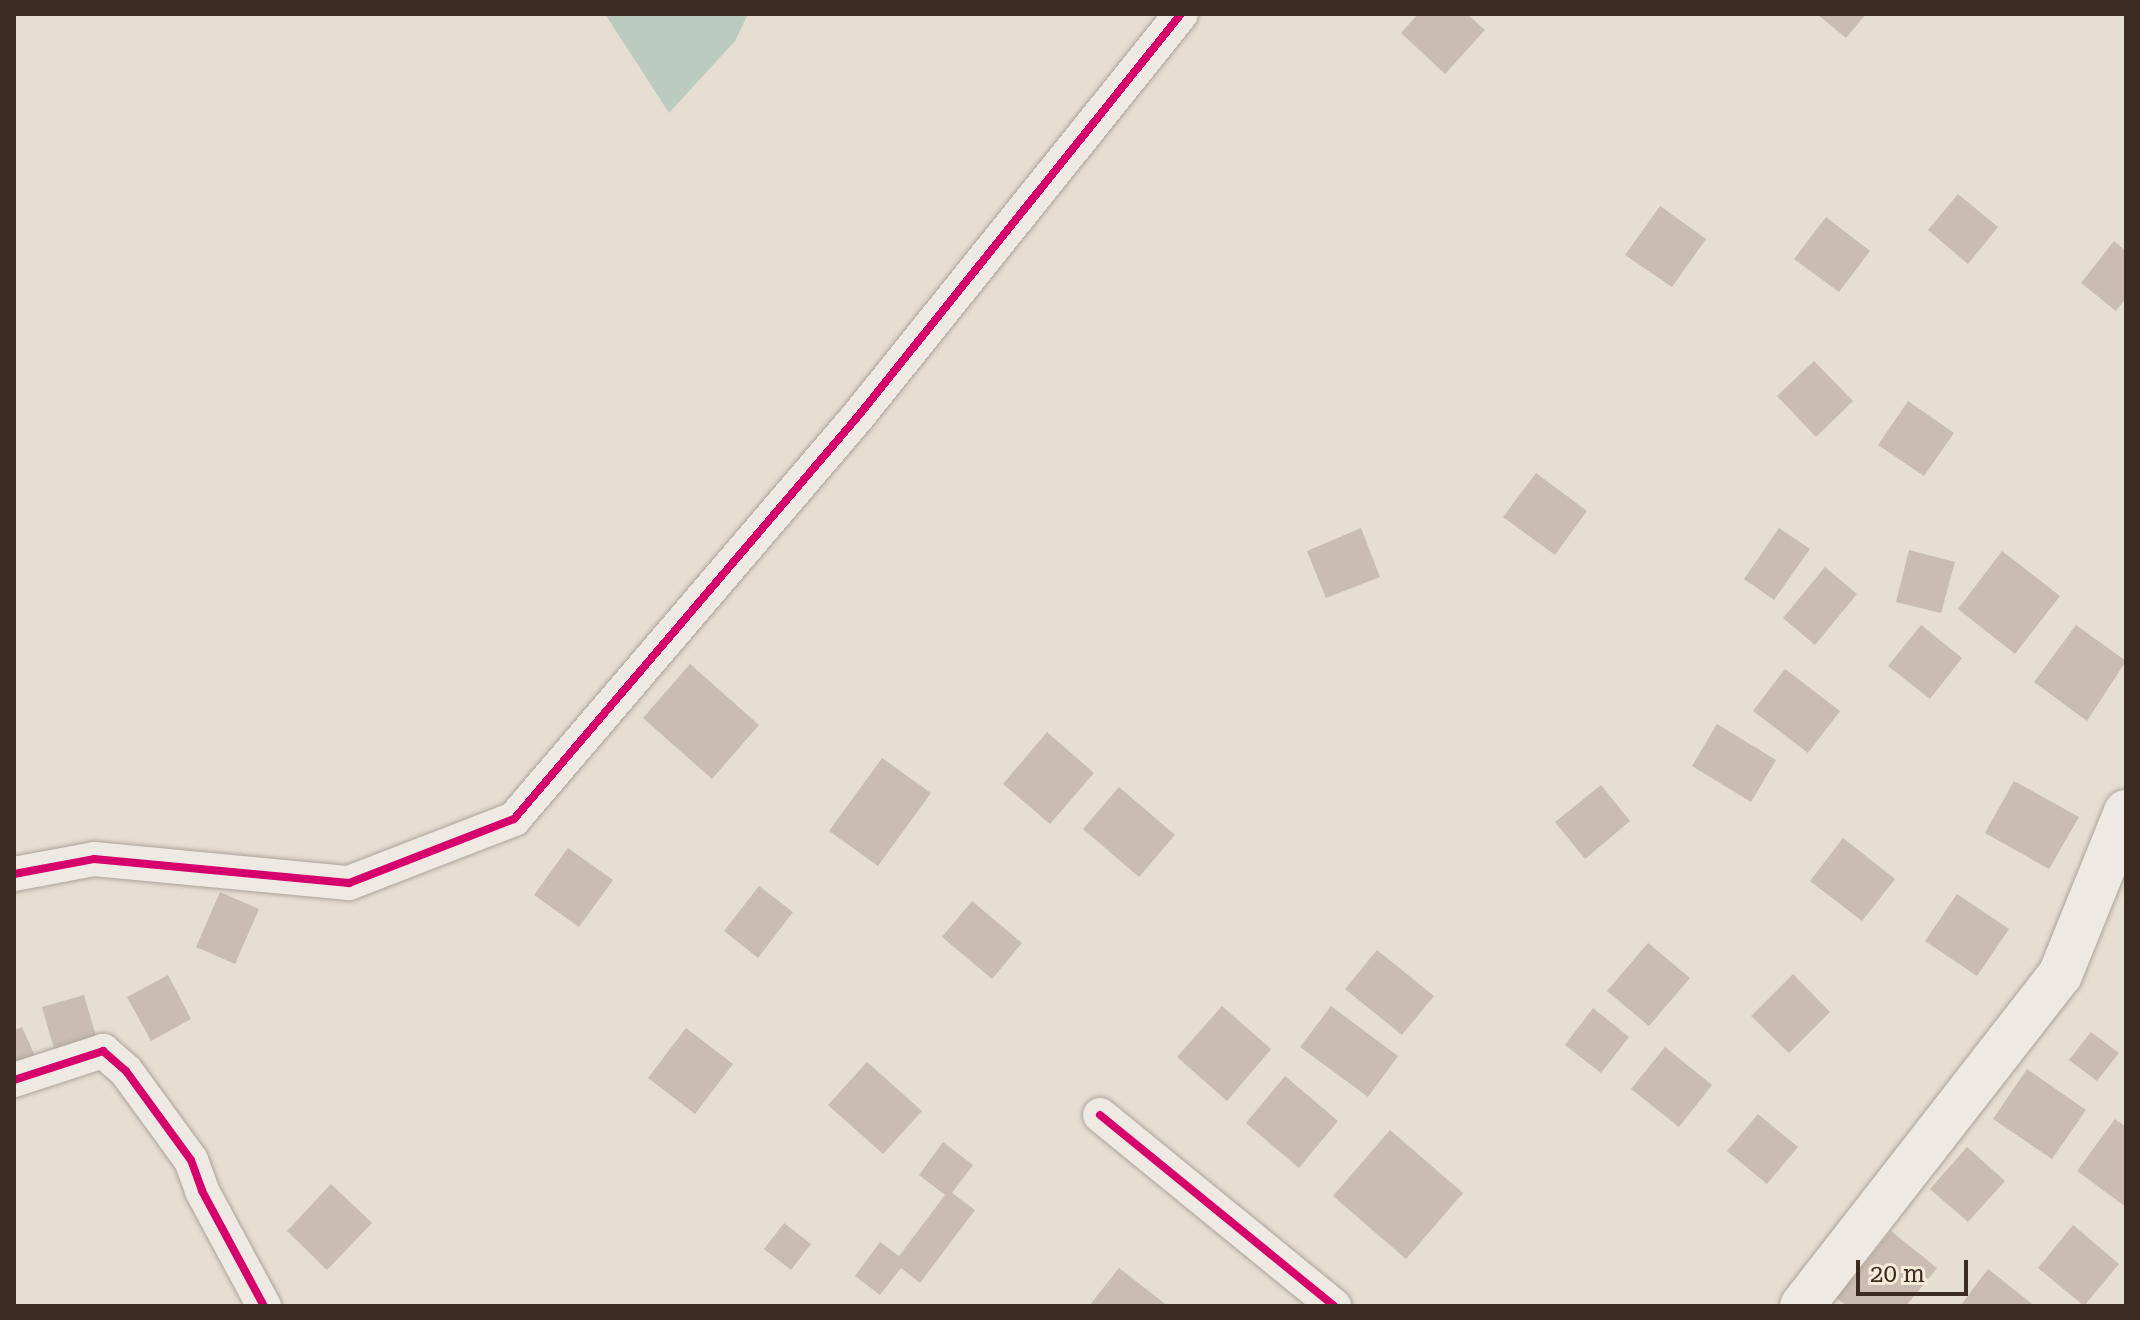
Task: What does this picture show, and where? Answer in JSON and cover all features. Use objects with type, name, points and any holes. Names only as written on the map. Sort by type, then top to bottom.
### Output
[{"type":"main road","points":[[1802,1306],[2060,975],[2126,812]]},
{"type":"street","points":[[14,874],[94,859],[349,883],[514,819],[859,415],[1181,14]]},
{"type":"street","points":[[14,1080],[103,1051],[126,1071],[191,1160],[202,1191],[264,1306]]},
{"type":"street","points":[[1100,1115],[1334,1306]]},
{"type":"shaded area","points":[[605,14],[748,14],[735,41],[669,113]]},
{"type":"building","points":[[1418,14],[1467,14],[1485,30],[1445,74],[1401,33]]},
{"type":"building","points":[[1817,14],[1866,14],[1846,38]]},
{"type":"building","points":[[1958,194],[1998,227],[1968,264],[1928,230]]},
{"type":"building","points":[[1660,206],[1706,239],[1672,287],[1625,255]]},
{"type":"building","points":[[1826,217],[1870,251],[1839,292],[1794,259]]},
{"type":"building","points":[[2114,241],[2126,251],[2126,298],[2116,311],[2081,283]]},
{"type":"building","points":[[1814,361],[1853,401],[1816,437],[1777,396]]},
{"type":"building","points":[[1908,401],[1954,433],[1924,476],[1878,445]]},
{"type":"building","points":[[1536,473],[1587,511],[1555,555],[1503,517]]},
{"type":"building","points":[[1361,528],[1380,577],[1326,598],[1307,551]]},
{"type":"building","points":[[1779,528],[1810,549],[1774,600],[1744,579]]},
{"type":"building","points":[[1909,550],[1955,562],[1941,613],[1896,602]]},
{"type":"building","points":[[2002,551],[2060,596],[2015,654],[1958,609]]},
{"type":"building","points":[[1825,567],[1857,594],[1815,645],[1783,618]]},
{"type":"building","points":[[1921,625],[1962,658],[1930,699],[1888,666]]},
{"type":"building","points":[[2076,625],[2126,661],[2087,721],[2034,682]]},
{"type":"building","points":[[690,664],[759,725],[712,779],[643,718]]},
{"type":"building","points":[[1785,669],[1840,711],[1808,753],[1753,711]]},
{"type":"building","points":[[1717,724],[1776,760],[1751,802],[1692,766]]},
{"type":"building","points":[[1047,732],[1094,773],[1050,824],[1003,784]]},
{"type":"building","points":[[882,758],[931,793],[878,866],[829,831]]},
{"type":"building","points":[[2014,781],[2079,817],[2049,869],[1985,833]]},
{"type":"building","points":[[1601,785],[1630,821],[1585,859],[1555,822]]},
{"type":"building","points":[[1119,787],[1175,835],[1139,877],[1083,829]]},
{"type":"building","points":[[1843,838],[1895,879],[1862,921],[1810,881]]},
{"type":"building","points":[[568,848],[613,880],[579,927],[534,895]]},
{"type":"building","points":[[759,886],[793,912],[758,958],[724,931]]},
{"type":"building","points":[[220,892],[259,909],[235,964],[196,947]]},
{"type":"building","points":[[1957,894],[2009,929],[1977,976],[1925,941]]},
{"type":"building","points":[[972,901],[1022,943],[992,979],[942,937]]},
{"type":"building","points":[[1648,943],[1690,978],[1649,1026],[1607,991]]},
{"type":"building","points":[[1377,950],[1434,996],[1402,1035],[1345,989]]},
{"type":"building","points":[[1793,974],[1830,1012],[1789,1053],[1751,1016]]},
{"type":"building","points":[[168,975],[191,1019],[151,1041],[127,997]]},
{"type":"building","points":[[84,995],[96,1036],[54,1049],[42,1007]]},
{"type":"building","points":[[1222,1006],[1271,1049],[1227,1101],[1177,1057]]},
{"type":"building","points":[[1331,1006],[1398,1056],[1368,1097],[1300,1047]]},
{"type":"building","points":[[1593,1008],[1629,1037],[1601,1073],[1565,1045]]},
{"type":"building","points":[[22,1027],[35,1056],[14,1066],[14,1030]]},
{"type":"building","points":[[686,1028],[733,1064],[695,1114],[648,1078]]},
{"type":"building","points":[[2091,1032],[2119,1053],[2097,1081],[2069,1060]]},
{"type":"building","points":[[1665,1047],[1712,1085],[1679,1127],[1631,1089]]},
{"type":"building","points":[[867,1062],[922,1111],[883,1154],[828,1105]]},
{"type":"building","points":[[2027,1069],[2086,1110],[2052,1159],[1993,1119]]},
{"type":"building","points":[[1285,1076],[1338,1121],[1299,1168],[1246,1123]]},
{"type":"building","points":[[1758,1114],[1798,1147],[1767,1184],[1727,1151]]},
{"type":"building","points":[[2115,1119],[2126,1127],[2126,1207],[2077,1171]]},
{"type":"building","points":[[1390,1130],[1463,1193],[1406,1259],[1333,1196]]},
{"type":"building","points":[[943,1142],[973,1165],[952,1193],[975,1210],[920,1283],[901,1268],[880,1295],[855,1276],[880,1242],[899,1256],[945,1195],[919,1175]]},
{"type":"building","points":[[1967,1147],[2005,1181],[1968,1222],[1930,1189]]},
{"type":"building","points":[[331,1184],[372,1223],[327,1270],[287,1231]]},
{"type":"building","points":[[784,1223],[811,1244],[791,1270],[764,1249]]},
{"type":"building","points":[[2073,1225],[2119,1264],[2084,1306],[2038,1268]]},
{"type":"building","points":[[1891,1231],[1937,1268],[1906,1306],[1847,1306],[1836,1298]]},
{"type":"building","points":[[1119,1268],[1168,1306],[1089,1306]]},
{"type":"building","points":[[1988,1269],[2035,1306],[1960,1306]]},
{"type":"cycle path","points":[[14,874],[94,859],[349,883],[514,819],[859,415],[1181,14]]},
{"type":"cycle path","points":[[14,1080],[103,1051],[126,1071],[191,1160],[202,1191],[264,1306]]},
{"type":"cycle path","points":[[1100,1115],[1334,1306]]}]
